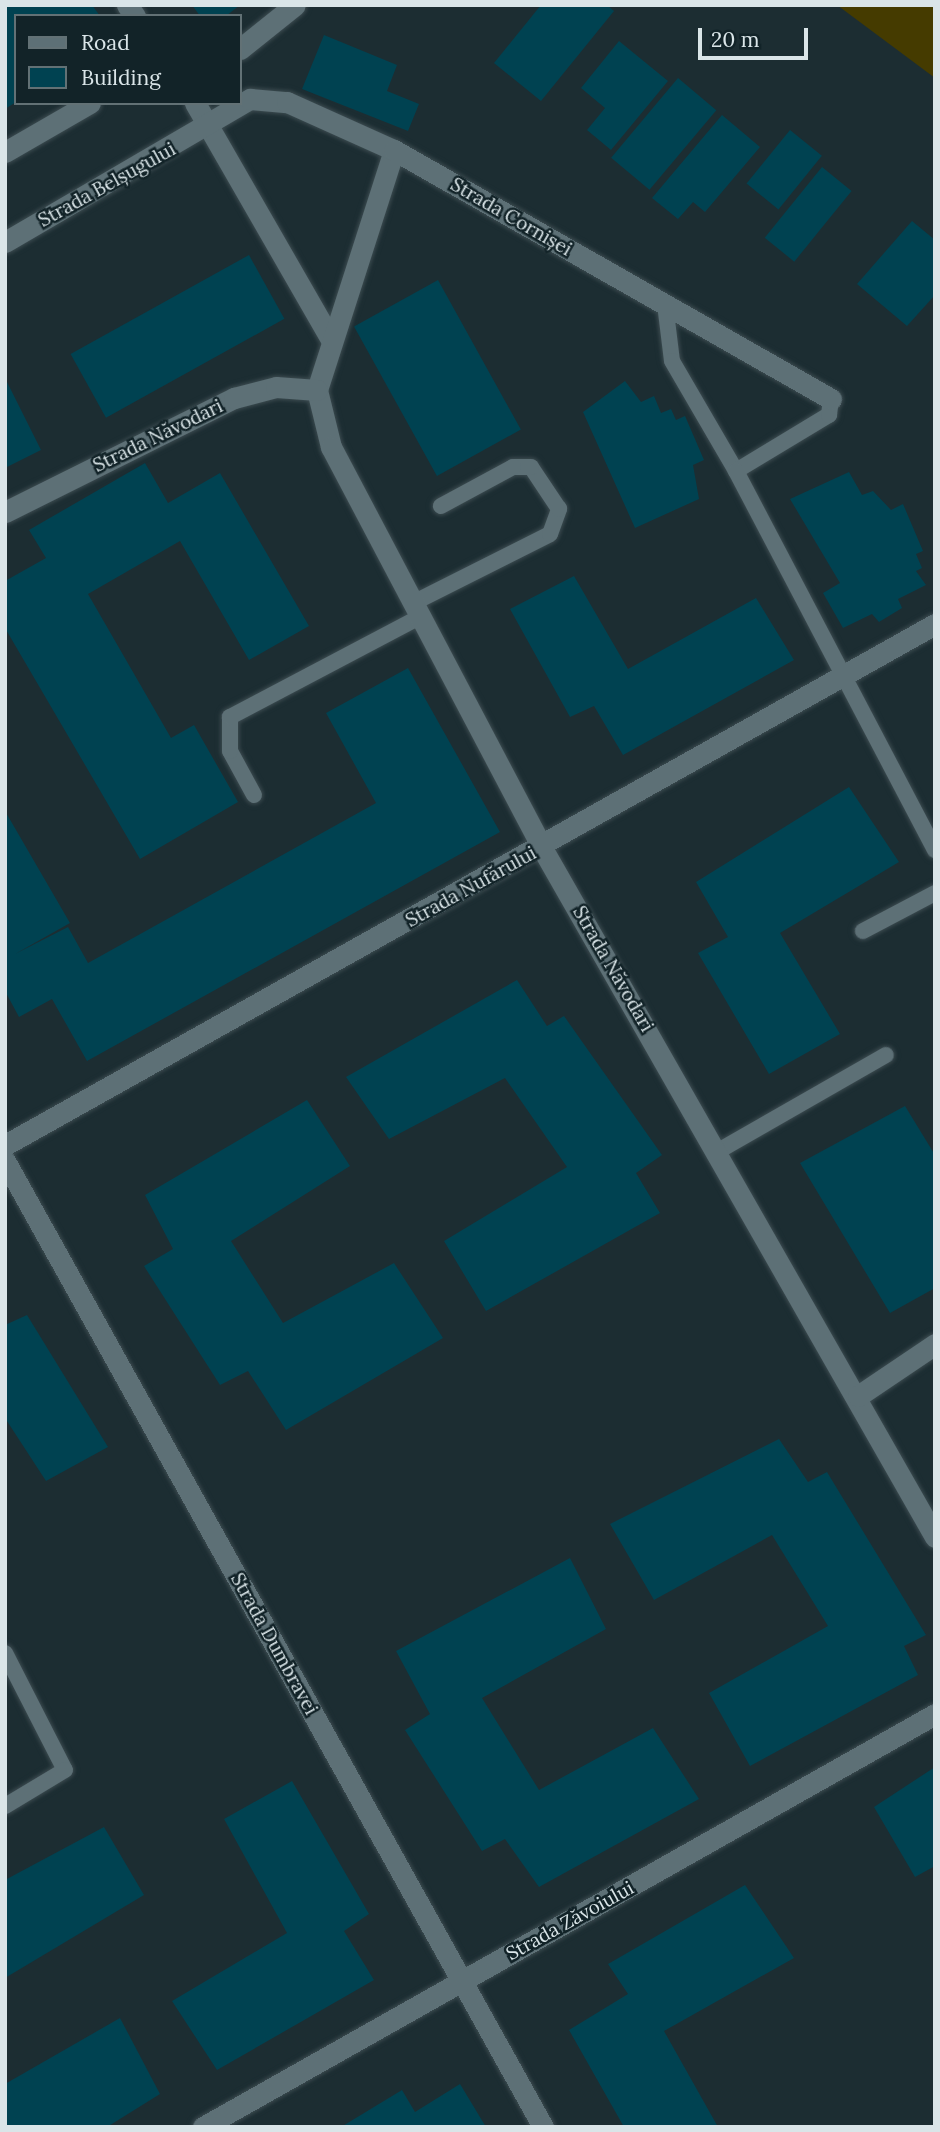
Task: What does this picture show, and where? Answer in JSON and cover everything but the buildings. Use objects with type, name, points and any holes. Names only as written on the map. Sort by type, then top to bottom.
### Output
[{"type":"street","points":[[242,47],[295,5]]},
{"type":"street","name":"Strada Cornișei","points":[[242,105],[250,99],[288,102],[394,150],[831,399]]},
{"type":"street","points":[[5,151],[86,105]]},
{"type":"street","points":[[196,105],[332,341]]},
{"type":"street","name":"Strada Cornișei","points":[[209,129],[242,105]]},
{"type":"street","name":"Strada Belșugului","points":[[5,242],[209,129]]},
{"type":"street","points":[[317,390],[394,150]]},
{"type":"street","name":"Strada Năvodari","points":[[5,512],[234,398],[276,387],[317,390],[331,447],[542,848],[720,1150],[935,1536]]},
{"type":"street","name":"Strada Nufărului","points":[[5,1145],[542,848],[935,624]]},
{"type":"street","name":"Strada Dumbravei","points":[[5,1161],[543,2127]]},
{"type":"street","points":[[858,1396],[935,1345]]},
{"type":"street","name":"Strada Zăvoiului","points":[[203,2127],[935,1714]]},
{"type":"lane","points":[[665,304],[672,361],[736,471],[935,850]]},
{"type":"lane","points":[[736,471],[829,415],[831,399]]},
{"type":"lane","points":[[254,795],[230,751],[230,717],[550,534],[559,509],[531,467],[513,467],[441,506]]},
{"type":"lane","points":[[863,931],[935,893]]},
{"type":"lane","points":[[720,1150],[886,1055]]},
{"type":"lane","points":[[5,1653],[65,1770],[5,1806]]},
{"type":"shaded area","points":[[837,5],[935,5],[935,78]]}]
